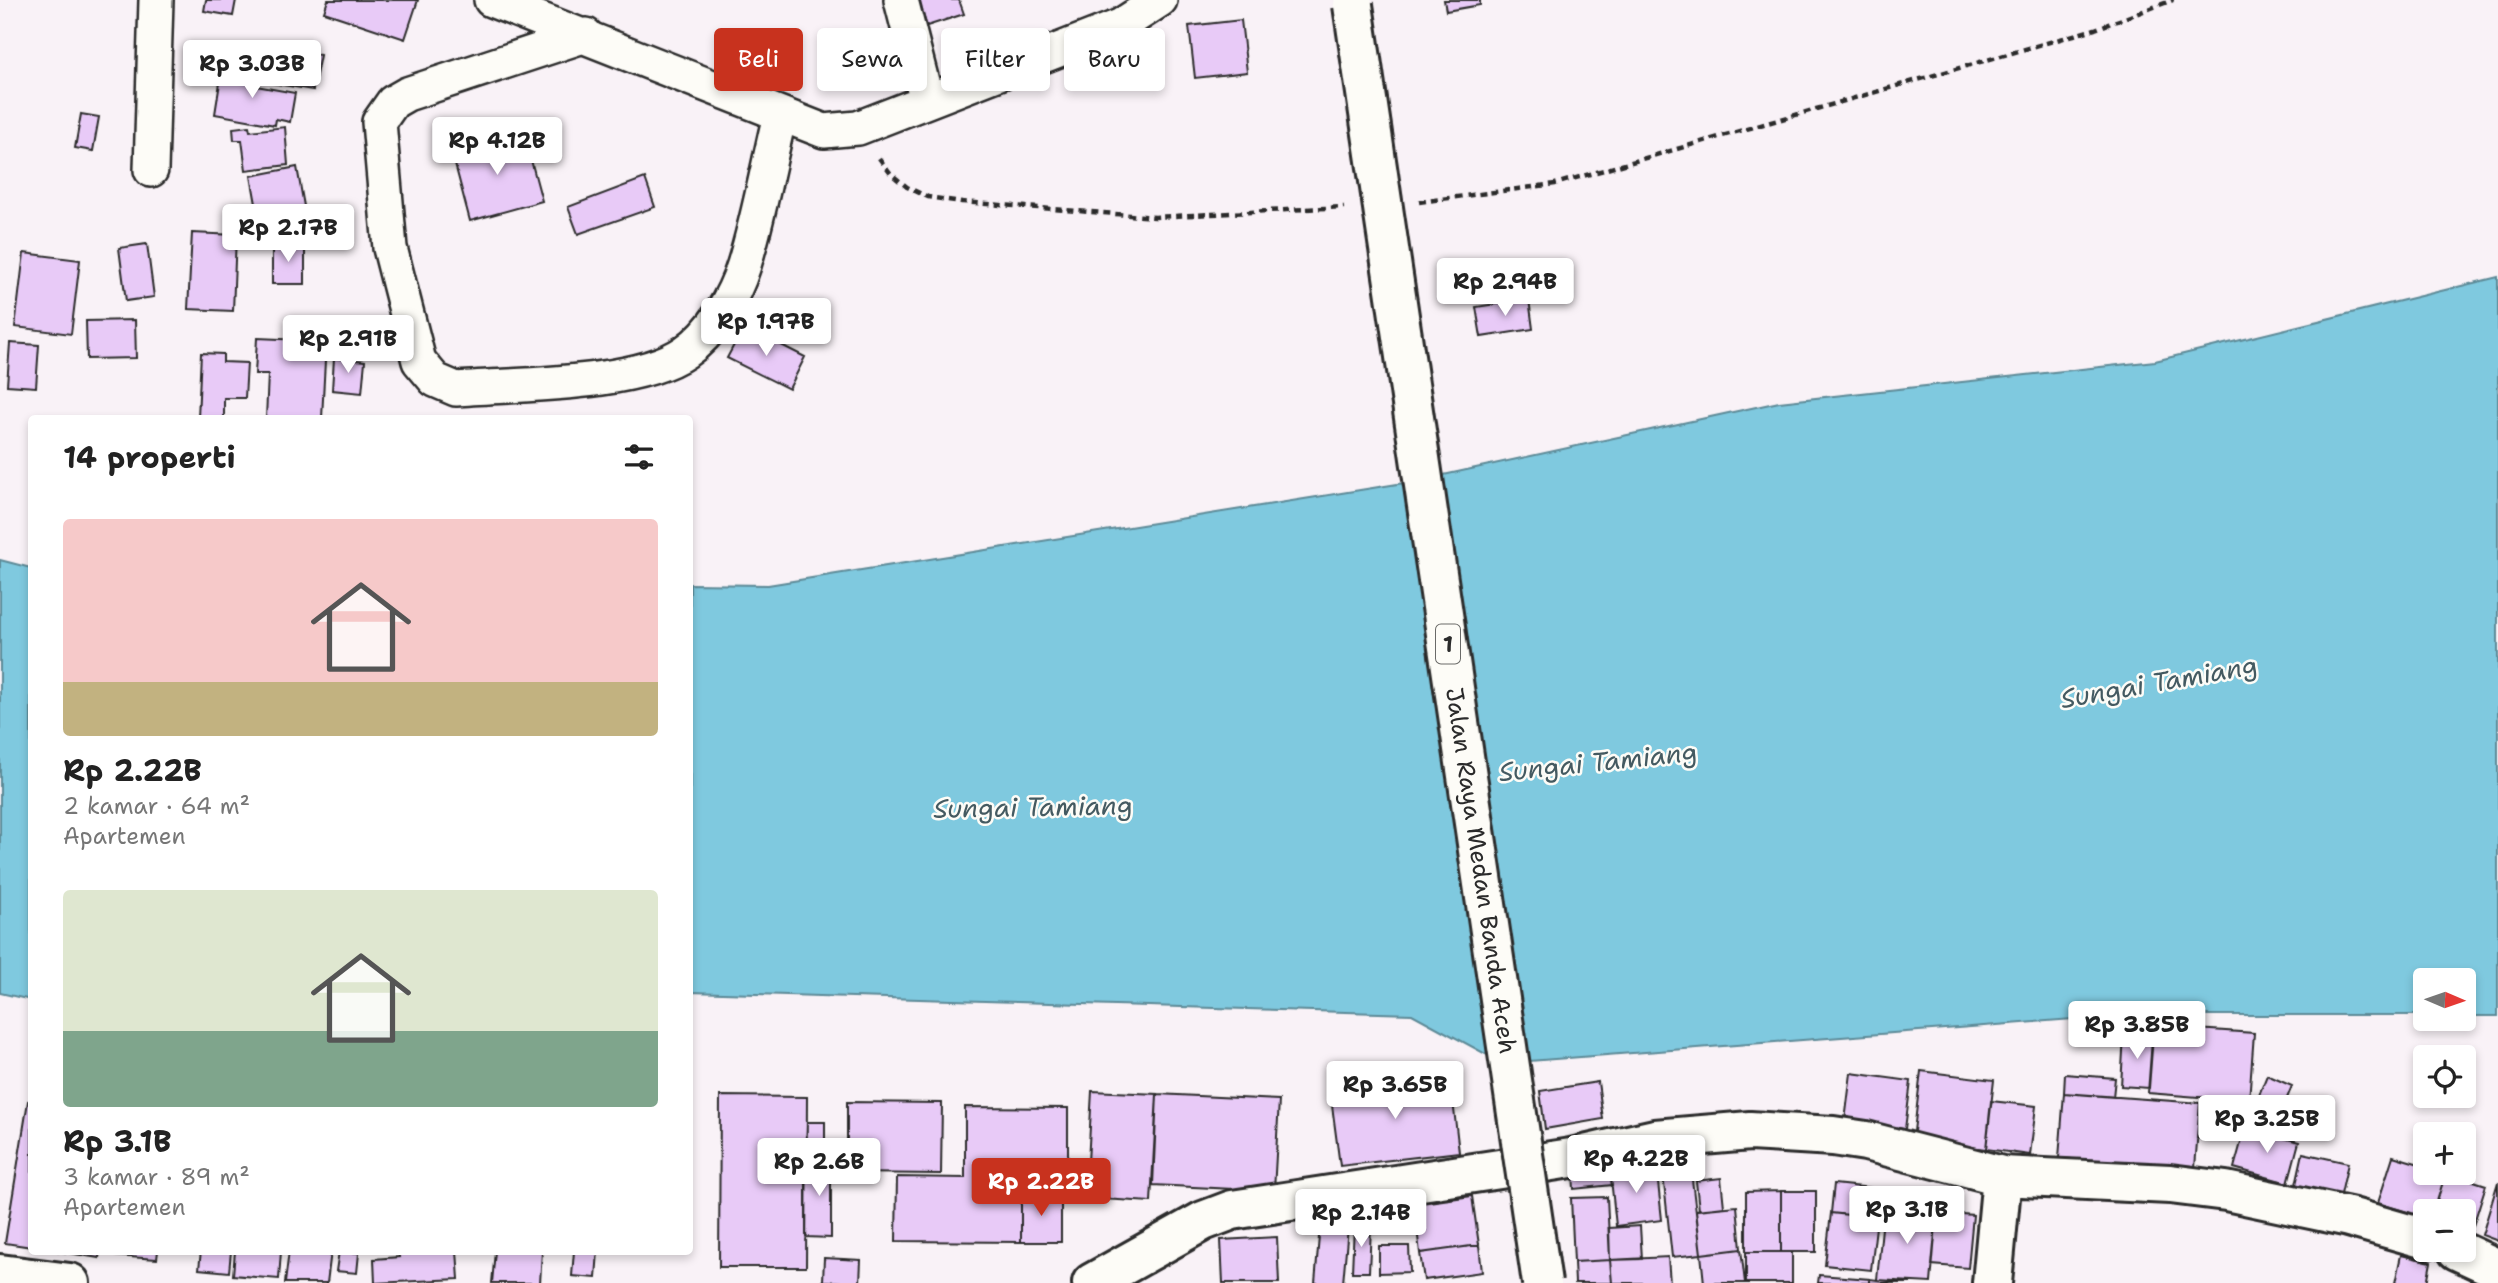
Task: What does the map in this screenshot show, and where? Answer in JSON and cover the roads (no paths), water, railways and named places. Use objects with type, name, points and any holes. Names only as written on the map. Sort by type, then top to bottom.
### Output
[{"type":"main road","name":"Jalan Raya Medan Banda Aceh","points":[[1353,2],[1542,1283]]},
{"type":"main road","points":[[1093,1283],[1203,1221],[1232,1210],[1571,1158],[1688,1135],[1750,1131],[1833,1136],[2002,1176],[2170,1184],[2226,1191],[2349,1217],[2413,1235]]},
{"type":"main road","points":[[1992,1283],[2002,1176]]},
{"type":"main road","points":[[2476,1258],[2498,1268]]},
{"type":"main road","points":[[0,1274],[71,1283]]},
{"type":"street","points":[[151,170],[156,0]]},
{"type":"street","points":[[491,0],[586,35],[824,131],[859,128],[927,102],[1120,26],[1160,0]]},
{"type":"street","points":[[901,0],[927,102]]},
{"type":"street","points":[[586,35],[407,94],[393,102],[379,122],[390,248],[419,361],[443,386],[456,389],[613,376],[656,366],[684,353],[707,333],[727,304],[744,267],[780,115]]},
{"type":"street","points":[[2492,1283],[2498,1268]]},
{"type":"water","name":"Sungai Tamiang","points":[[2498,277],[2498,1016],[2476,1016],[2476,968],[2413,968],[2413,1015],[2126,1015],[1502,1063],[1412,1014],[693,992],[693,584],[768,585],[1416,481],[1779,402],[2155,361]]},
{"type":"water","points":[[0,560],[28,567],[28,999],[0,993]]}]
